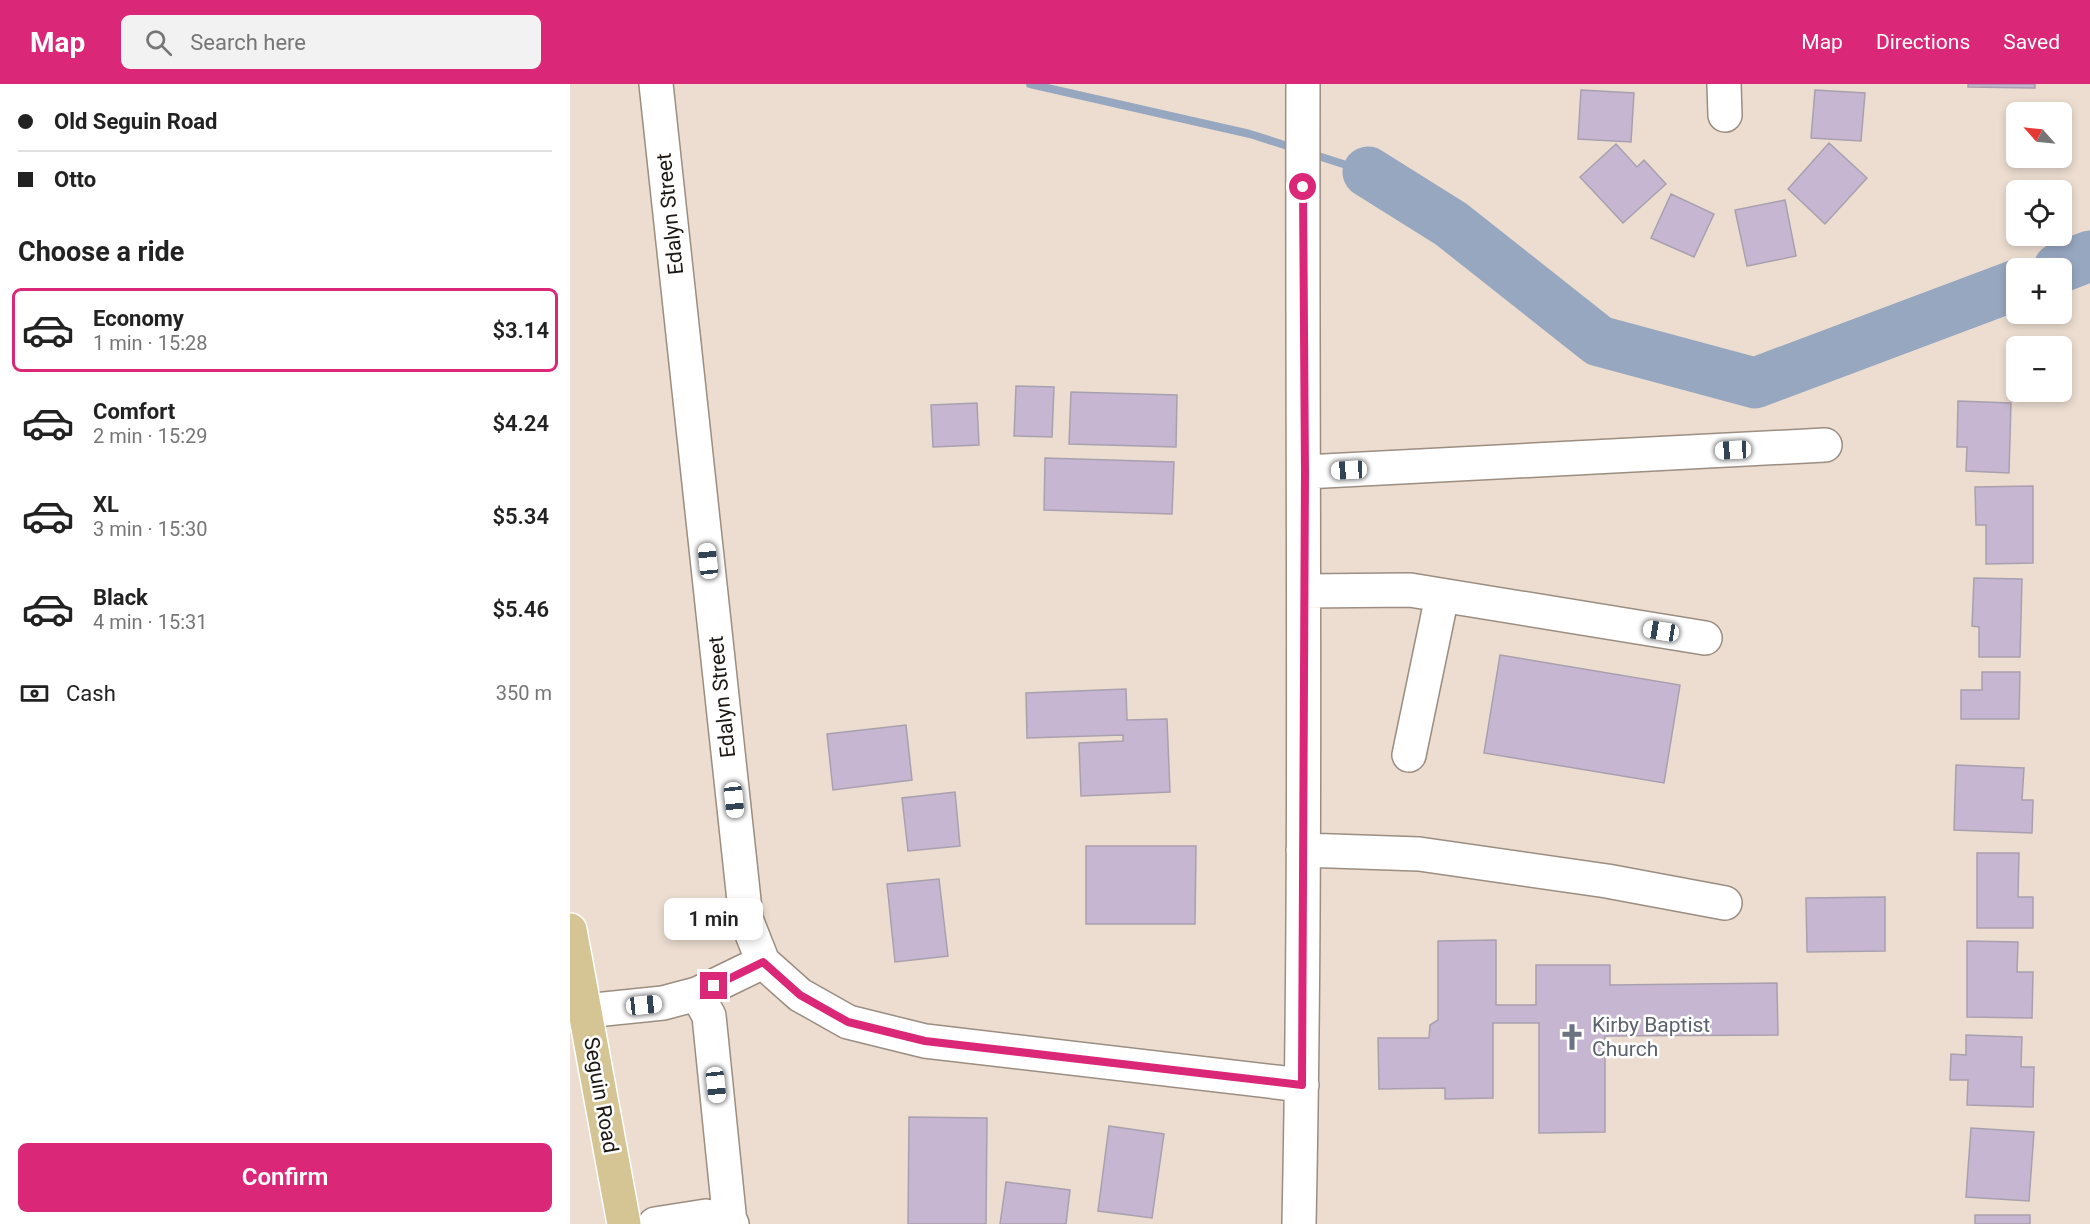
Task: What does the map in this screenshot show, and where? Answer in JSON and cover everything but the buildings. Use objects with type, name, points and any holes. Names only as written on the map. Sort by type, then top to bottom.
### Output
[{"type":"main road","name":"Seguin Road","points":[[570,930],[624,1224]]},
{"type":"street","name":"Edalyn Street","points":[[656,84],[746,919],[763,962],[800,995],[848,1022],[925,1041],[1302,1085]]},
{"type":"street","points":[[1299,1224],[1302,1085],[1305,472],[1303,84]]},
{"type":"street","points":[[1305,472],[1825,445]]},
{"type":"street","points":[[1304,591],[1410,590],[1705,638]]},
{"type":"street","points":[[1409,755],[1442,596]]},
{"type":"street","points":[[1303,850],[1419,854],[1607,881],[1725,903]]},
{"type":"street","points":[[585,1011],[663,1003],[697,994],[763,962]]},
{"type":"street","points":[[655,1224],[706,1216],[731,1223],[710,1016],[697,994]]},
{"type":"waterway","points":[[1030,84],[1250,134],[1297,149]]},
{"type":"waterway","points":[[1309,153],[1368,172]]},
{"type":"waterway","points":[[1368,172],[1451,224],[1599,341],[1755,383],[2006,289]]},
{"type":"waterway","points":[[2072,263],[2090,256]]},
{"type":"place","name":"Kirby Baptist Church","points":[[1572,1037]]},
{"type":"route","points":[[714,986],[763,962],[800,995],[848,1022],[925,1041],[1302,1085],[1305,472],[1303,187]]}]
